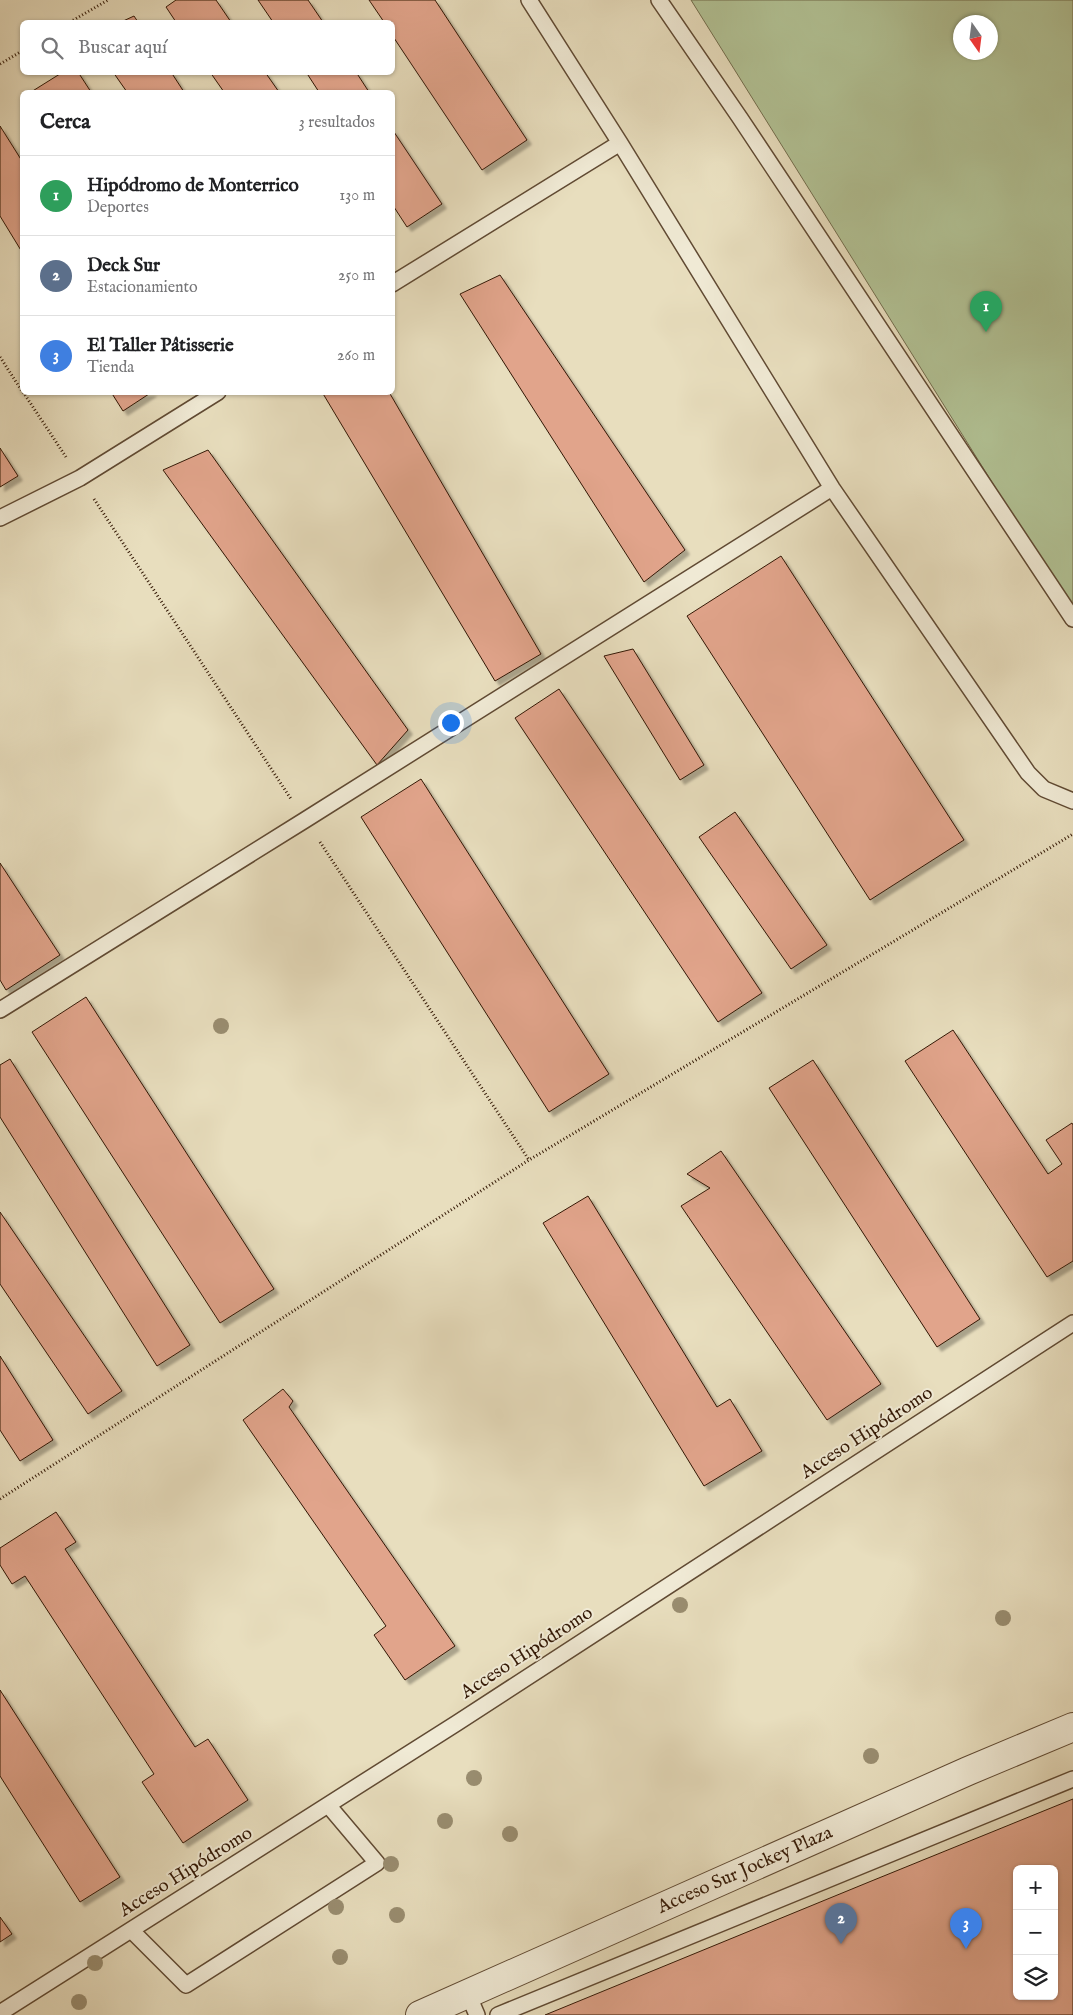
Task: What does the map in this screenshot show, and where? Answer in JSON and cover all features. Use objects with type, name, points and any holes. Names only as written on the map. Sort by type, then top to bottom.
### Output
[{"type":"street","name":"Acceso Sur Jockey Plaza","points":[[420,2015],[473,2005],[959,1775],[1073,1727]]},
{"type":"lane","points":[[529,0],[620,143],[832,488],[1028,773],[1044,789],[1073,801]]},
{"type":"lane","points":[[659,0],[740,118],[1073,619]]},
{"type":"lane","points":[[395,282],[620,143]]},
{"type":"lane","points":[[0,518],[80,478],[213,395]]},
{"type":"lane","points":[[0,1010],[832,488]]},
{"type":"lane","name":"Acceso Hipódromo","points":[[0,2014],[328,1805],[1073,1323]]},
{"type":"lane","points":[[498,2015],[1073,1779]]},
{"type":"lane","points":[[131,1930],[186,1985],[377,1863],[328,1805]]},
{"type":"path","points":[[73,20],[108,0]]},
{"type":"path","points":[[0,64],[20,52]]},
{"type":"path","points":[[0,357],[20,387]]},
{"type":"path","points":[[25,395],[530,1160]]},
{"type":"path","points":[[0,1499],[530,1160],[1073,834]]},
{"type":"green space","points":[[691,0],[1073,0],[1073,612]]},
{"type":"building","points":[[176,0],[216,0],[230,20],[175,20],[166,7]]},
{"type":"building","points":[[258,0],[308,0],[322,20],[272,20]]},
{"type":"building","points":[[369,0],[435,0],[527,140],[482,170],[395,40],[395,20],[383,20]]},
{"type":"building","points":[[134,16],[137,20],[125,20]]},
{"type":"building","points":[[58,75],[80,75],[90,90],[34,90]]},
{"type":"building","points":[[115,75],[173,75],[183,90],[126,90]]},
{"type":"building","points":[[212,75],[267,75],[278,90],[223,90]]},
{"type":"building","points":[[308,75],[358,75],[368,90],[318,90]]},
{"type":"building","points":[[0,126],[20,158],[20,249],[0,216]]},
{"type":"building","points":[[395,134],[442,204],[407,227],[395,209]]},
{"type":"building","points":[[500,275],[685,550],[644,582],[460,294]]},
{"type":"building","points":[[113,395],[147,395],[123,411]]},
{"type":"building","points":[[324,395],[391,395],[541,654],[495,681]]},
{"type":"building","points":[[0,448],[18,476],[0,487]]},
{"type":"building","points":[[208,450],[408,730],[377,765],[163,470]]},
{"type":"building","points":[[781,556],[964,840],[870,900],[687,616]]},
{"type":"building","points":[[633,649],[704,765],[680,780],[604,656]]},
{"type":"building","points":[[559,689],[762,993],[718,1022],[515,718]]},
{"type":"building","points":[[421,779],[609,1074],[549,1112],[361,817]]},
{"type":"building","points":[[735,812],[827,945],[791,969],[699,837]]},
{"type":"building","points":[[0,863],[60,955],[6,990],[0,980]]},
{"type":"building","points":[[86,997],[274,1289],[220,1323],[32,1032]]},
{"type":"building","points":[[953,1030],[1048,1174],[1062,1164],[1046,1140],[1072,1123],[1073,1125],[1073,1261],[1047,1277],[905,1061]]},
{"type":"building","points":[[10,1059],[190,1345],[157,1366],[0,1117],[0,1065]]},
{"type":"building","points":[[813,1060],[980,1319],[937,1347],[769,1088]]},
{"type":"building","points":[[721,1151],[881,1384],[827,1420],[681,1206],[710,1188],[687,1174]]},
{"type":"building","points":[[588,1196],[717,1407],[730,1399],[762,1451],[704,1486],[543,1223]]},
{"type":"building","points":[[0,1212],[122,1391],[88,1414],[0,1284]]},
{"type":"building","points":[[0,1356],[53,1440],[20,1461],[0,1430]]},
{"type":"building","points":[[283,1389],[293,1401],[289,1407],[455,1646],[405,1680],[374,1635],[386,1626],[243,1420]]},
{"type":"building","points":[[56,1512],[76,1542],[65,1549],[195,1747],[208,1739],[248,1800],[183,1843],[142,1782],[154,1774],[25,1576],[12,1584],[0,1565],[0,1548]]},
{"type":"building","points":[[0,1690],[120,1877],[80,1902],[0,1776]]},
{"type":"building","points":[[1073,1799],[1073,2015],[545,2015],[869,1882]]},
{"type":"building","points":[[0,1917],[12,1934],[0,1942]]},
{"type":"place","name":"Hipódromo de Monterrico","points":[[986,332]]},
{"type":"place","name":"Deck Sur","points":[[841,1944]]},
{"type":"place","name":"El Taller Pâtisserie","points":[[966,1949]]}]
